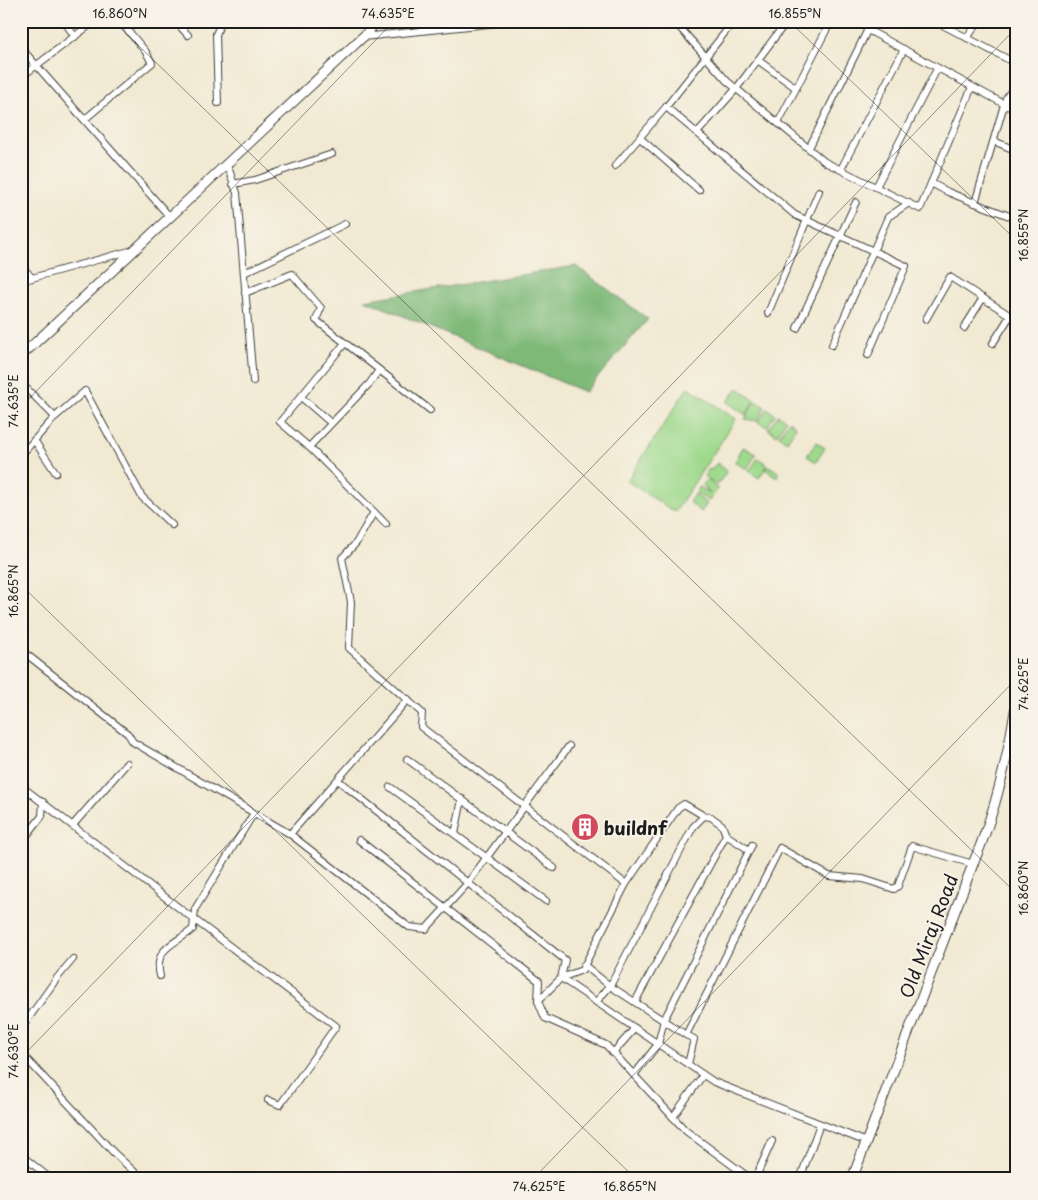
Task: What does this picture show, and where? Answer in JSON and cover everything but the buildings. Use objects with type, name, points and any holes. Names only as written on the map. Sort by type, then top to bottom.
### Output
[{"type":"main road","points":[[21,356],[362,38],[371,23]]},
{"type":"main road","name":"Old Miraj Road","points":[[852,1179],[989,827],[1007,762],[1017,699]]},
{"type":"street","points":[[64,21],[75,37]]},
{"type":"street","points":[[21,77],[95,21]]},
{"type":"street","points":[[84,120],[152,63],[146,52],[120,21]]},
{"type":"street","points":[[175,21],[188,35]]},
{"type":"street","points":[[218,103],[216,34],[222,21]]},
{"type":"street","points":[[614,166],[707,58],[734,21]]},
{"type":"street","points":[[697,133],[759,61],[787,21]]},
{"type":"street","points":[[778,123],[831,21]]},
{"type":"street","points":[[860,21],[868,30],[1017,111]]},
{"type":"street","points":[[809,148],[872,21]]},
{"type":"street","points":[[935,21],[1017,64]]},
{"type":"street","points":[[967,38],[978,21]]},
{"type":"street","points":[[362,38],[498,23]]},
{"type":"street","points":[[679,23],[707,58],[736,89],[825,162],[920,209],[972,87]]},
{"type":"street","points":[[21,48],[170,217]]},
{"type":"street","points":[[841,170],[904,49]]},
{"type":"street","points":[[759,61],[796,88]]},
{"type":"street","points":[[876,187],[937,69]]},
{"type":"street","points":[[975,203],[1004,104],[1017,83]]},
{"type":"street","points":[[666,107],[795,216],[906,266],[868,355]]},
{"type":"street","points":[[640,138],[699,190]]},
{"type":"street","points":[[994,141],[1017,151]]},
{"type":"street","points":[[233,184],[255,180],[332,154]]},
{"type":"street","points":[[227,164],[236,193],[253,382]]},
{"type":"street","points":[[931,183],[975,203],[1012,217],[1017,217]]},
{"type":"street","points":[[768,313],[819,191]]},
{"type":"street","points":[[797,328],[856,202]]},
{"type":"street","points":[[832,345],[888,217],[909,204]]},
{"type":"street","points":[[244,272],[345,224]]},
{"type":"street","points":[[21,281],[135,250]]},
{"type":"street","points":[[21,265],[32,278]]},
{"type":"street","points":[[245,293],[292,274],[321,308],[316,320],[430,410]]},
{"type":"street","points":[[926,319],[950,277],[1017,320]]},
{"type":"street","points":[[964,328],[983,298]]},
{"type":"street","points":[[993,344],[1010,316]]},
{"type":"street","points":[[345,343],[302,398],[280,422],[309,447],[386,524]]},
{"type":"street","points":[[309,447],[370,383],[379,370]]},
{"type":"street","points":[[21,382],[55,417]]},
{"type":"street","points":[[21,455],[55,417],[86,392],[142,497],[172,525]]},
{"type":"street","points":[[302,398],[331,423]]},
{"type":"street","points":[[34,440],[56,473]]},
{"type":"street","points":[[374,512],[356,543],[342,558],[351,602],[349,648],[422,713],[421,727],[626,884]]},
{"type":"street","points":[[21,650],[128,734],[133,742],[290,834],[410,927],[426,929],[446,908],[467,884],[569,746]]},
{"type":"street","points":[[290,834],[408,699]]},
{"type":"street","points":[[408,759],[554,868]]},
{"type":"street","points":[[73,825],[127,763]]},
{"type":"street","points":[[338,781],[565,960],[561,978]]},
{"type":"street","points":[[21,786],[336,1026],[280,1105],[268,1100]]},
{"type":"street","points":[[390,787],[546,901]]},
{"type":"street","points":[[455,834],[462,799]]},
{"type":"street","points":[[21,843],[42,816],[43,802]]},
{"type":"street","points":[[538,1001],[561,978],[582,970],[626,884],[678,808],[684,804],[704,816],[711,817],[722,825],[726,835],[751,847],[664,1020],[658,1044],[634,1075]]},
{"type":"street","points":[[160,976],[157,965],[161,954],[170,944],[193,929],[196,920],[195,909],[254,813]]},
{"type":"street","points":[[596,1002],[610,986],[693,827],[704,816]]},
{"type":"street","points":[[635,1002],[726,835]]},
{"type":"street","points":[[359,840],[539,981],[538,1001],[545,1018],[606,1045],[686,1130],[751,1179]]},
{"type":"street","points":[[686,1035],[780,848],[829,876],[863,879],[894,889],[898,886],[912,846],[973,864]]},
{"type":"street","points":[[21,1029],[56,978],[72,959]]},
{"type":"street","points":[[584,966],[610,986],[694,1039],[688,1064]]},
{"type":"street","points":[[561,978],[714,1082],[867,1142]]},
{"type":"street","points":[[613,1052],[634,1028]]},
{"type":"street","points":[[21,1054],[142,1179]]},
{"type":"street","points":[[673,1117],[703,1075]]},
{"type":"street","points":[[800,1179],[820,1124]]},
{"type":"street","points":[[755,1179],[772,1141]]},
{"type":"street","points":[[21,1155],[51,1179]]},
{"type":"green space","points":[[576,266],[648,319],[585,392],[365,300]]},
{"type":"green space","points":[[688,387],[736,419],[675,512],[627,481]]},
{"type":"green space","points":[[738,388],[754,400],[746,415],[727,402]]},
{"type":"green space","points":[[755,401],[765,407],[757,421],[745,419]]},
{"type":"green space","points":[[767,409],[775,414],[767,427],[758,422]]},
{"type":"green space","points":[[778,415],[786,420],[777,435],[768,429]]},
{"type":"green space","points":[[789,421],[796,427],[787,441],[779,436]]},
{"type":"green space","points":[[816,442],[825,448],[816,462],[807,456]]},
{"type":"green space","points":[[743,447],[756,454],[747,469],[735,462]]},
{"type":"green space","points":[[758,458],[768,465],[759,478],[749,471]]},
{"type":"green space","points":[[717,463],[727,471],[717,485],[704,476]]},
{"type":"green space","points":[[768,465],[779,473],[777,477],[766,470]]},
{"type":"green space","points":[[707,479],[718,489],[709,501],[696,493],[699,487],[710,493],[702,484]]},
{"type":"green space","points":[[695,494],[707,504],[701,512],[689,502]]},
{"type":"place","name":"buildnf","points":[[585,827]]}]
